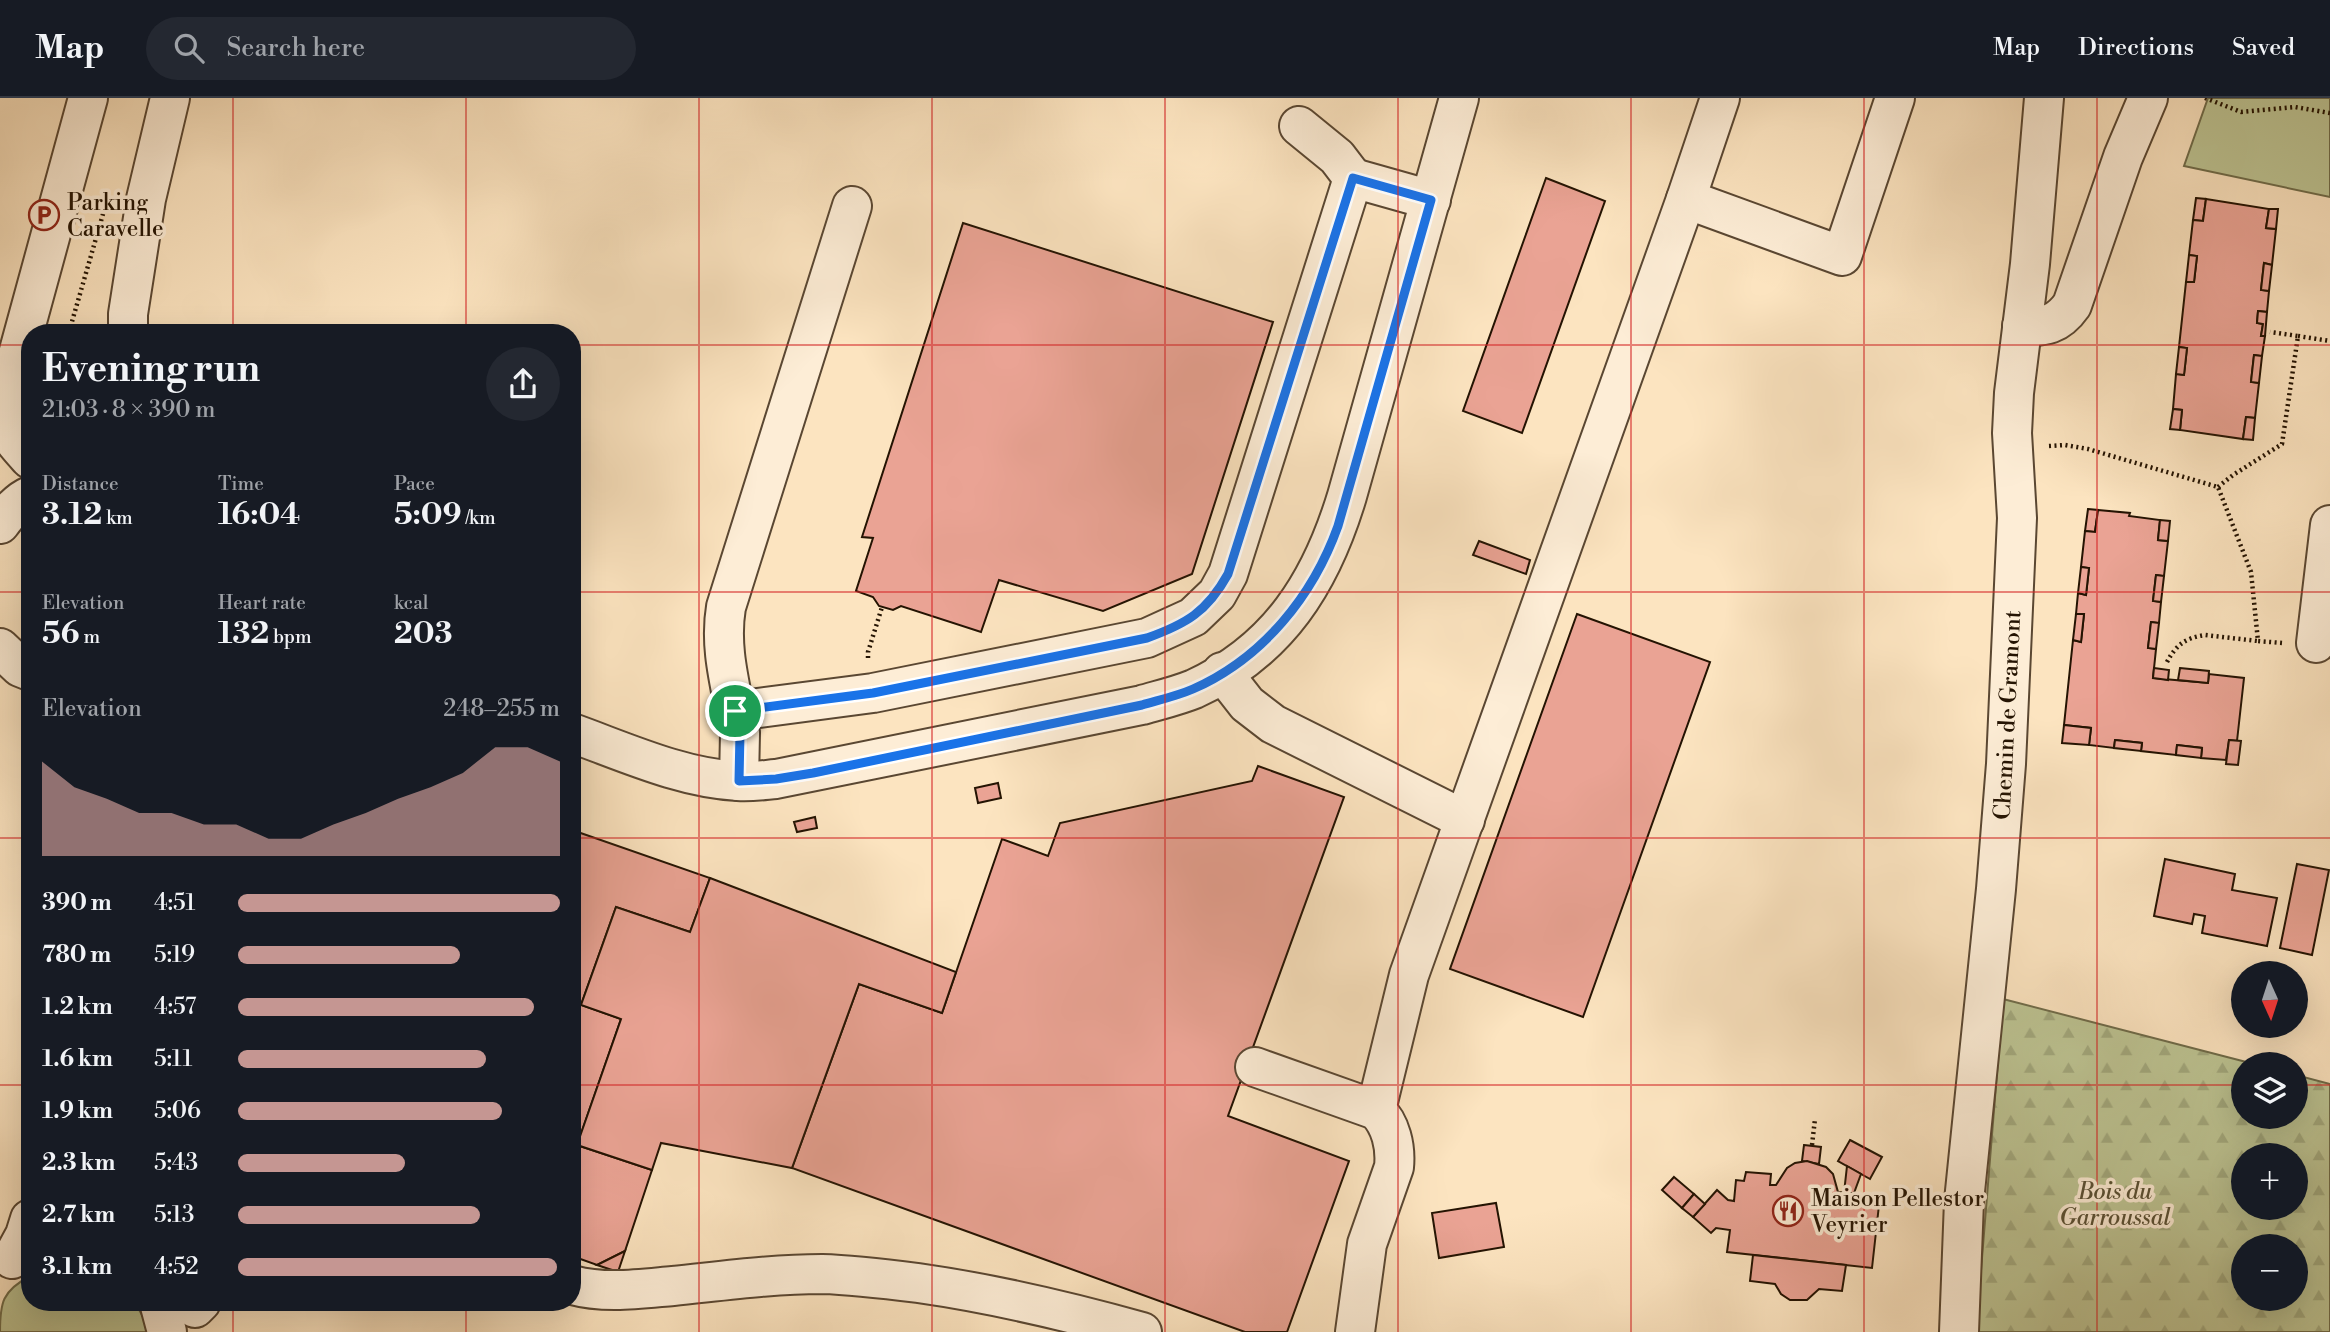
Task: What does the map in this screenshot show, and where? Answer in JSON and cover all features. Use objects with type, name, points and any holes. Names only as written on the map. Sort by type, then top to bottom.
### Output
[{"type":"street","points":[[26,324],[88,98]]},
{"type":"street","points":[[128,324],[146,199],[170,98]]},
{"type":"street","points":[[581,736],[670,768],[739,781],[776,779],[1142,705],[1193,689],[1258,647],[1287,617],[1310,586],[1331,546],[1348,496],[1459,98]]},
{"type":"street","points":[[1376,1110],[1409,975],[1720,98]]},
{"type":"street","points":[[1686,199],[1842,256],[1895,98]]},
{"type":"street","name":"Chemin de Gramont","points":[[1959,1332],[1964,1201],[2006,764],[2017,518],[2013,446],[2014,393],[2030,264],[2044,98]]},
{"type":"street","points":[[2022,326],[2040,327],[2055,323],[2072,305],[2123,158],[2148,98]]},
{"type":"street","points":[[1299,126],[1337,157],[1353,178],[1431,200]]},
{"type":"street","points":[[735,711],[873,693],[1147,638],[1178,625],[1206,607],[1228,574],[1353,178]]},
{"type":"street","points":[[106,324],[146,199]]},
{"type":"street","points":[[739,781],[740,733],[722,627],[852,206]]},
{"type":"street","points":[[21,343],[5,402],[4,421],[21,448]]},
{"type":"street","points":[[0,524],[21,502]]},
{"type":"street","points":[[2316,643],[2330,525]]},
{"type":"street","points":[[1222,672],[1247,704],[1273,724],[1465,820]]},
{"type":"street","points":[[1255,1067],[1376,1110],[1388,1126],[1395,1158],[1367,1244],[1356,1332]]},
{"type":"street","points":[[581,1288],[602,1291],[634,1290],[786,1275],[824,1274],[876,1278],[981,1292],[1142,1332]]},
{"type":"path","points":[[2205,98],[2241,112],[2295,107],[2330,113]]},
{"type":"path","points":[[71,324],[103,213]]},
{"type":"path","points":[[2270,332],[2330,341]]},
{"type":"path","points":[[2218,487],[2282,444],[2298,336]]},
{"type":"path","points":[[2013,446],[2088,449],[2218,487]]},
{"type":"path","points":[[2218,487],[2251,572],[2258,641]]},
{"type":"path","points":[[873,693],[868,652],[882,607]]},
{"type":"path","points":[[2167,662],[2180,642],[2197,636],[2300,645],[2316,643]]},
{"type":"path","points":[[1812,1145],[1815,1119]]},
{"type":"green space","points":[[2208,98],[2330,98],[2330,197],[2184,166]]},
{"type":"green space","name":"Bois du Garroussal","points":[[2003,999],[2231,1058],[2231,1129],[2308,1129],[2308,1078],[2330,1084],[2330,1332],[1976,1332]]},
{"type":"green space","points":[[21,1282],[21,1311],[140,1311],[147,1332],[0,1332],[2,1305],[13,1287]]},
{"type":"building","points":[[1546,178],[1605,201],[1522,433],[1463,411]]},
{"type":"building","points":[[2196,198],[2206,199],[2203,221],[2193,220]]},
{"type":"building","points":[[2206,199],[2269,209],[2266,228],[2276,229],[2272,265],[2264,263],[2261,290],[2269,291],[2267,312],[2258,311],[2257,323],[2263,324],[2261,336],[2265,336],[2262,356],[2254,355],[2251,382],[2259,383],[2255,418],[2246,417],[2243,439],[2180,430],[2182,410],[2173,409],[2176,374],[2184,375],[2187,348],[2179,347],[2186,282],[2194,282],[2197,256],[2189,255],[2193,220],[2203,221]]},
{"type":"building","points":[[2269,209],[2278,209],[2276,229],[2266,228]]},
{"type":"building","points":[[963,223],[1273,322],[1192,574],[1103,611],[999,580],[981,632],[901,606],[893,610],[879,606],[873,597],[856,591],[873,538],[862,537]]},
{"type":"building","points":[[2189,255],[2197,256],[2194,282],[2186,282]]},
{"type":"building","points":[[2264,263],[2272,265],[2269,291],[2261,290]]},
{"type":"building","points":[[2258,311],[2267,312],[2265,336],[2261,336],[2263,324],[2257,323]]},
{"type":"building","points":[[2179,347],[2187,348],[2184,375],[2176,374]]},
{"type":"building","points":[[2254,355],[2262,356],[2259,383],[2251,382]]},
{"type":"building","points":[[2173,409],[2182,410],[2180,430],[2170,429]]},
{"type":"building","points":[[2246,417],[2255,418],[2253,440],[2243,439]]},
{"type":"building","points":[[2088,509],[2098,510],[2095,532],[2085,531]]},
{"type":"building","points":[[2098,510],[2130,513],[2129,516],[2160,520],[2158,540],[2168,541],[2164,576],[2156,575],[2153,601],[2161,602],[2159,623],[2151,622],[2148,648],[2156,649],[2153,678],[2208,683],[2209,674],[2244,678],[2237,741],[2229,740],[2226,760],[2201,758],[2202,748],[2177,745],[2176,755],[2141,751],[2142,743],[2115,740],[2114,748],[2089,745],[2091,728],[2064,725],[2073,640],[2081,642],[2084,614],[2076,614],[2078,593],[2086,595],[2089,568],[2081,567],[2085,531],[2095,532]]},
{"type":"building","points":[[2160,520],[2170,521],[2168,541],[2158,540]]},
{"type":"building","points":[[1479,541],[1530,560],[1526,574],[1473,555]]},
{"type":"building","points":[[2081,567],[2089,568],[2086,595],[2078,593]]},
{"type":"building","points":[[2156,575],[2164,576],[2161,602],[2153,601]]},
{"type":"building","points":[[1577,614],[1710,662],[1583,1017],[1450,969]]},
{"type":"building","points":[[2076,614],[2084,614],[2081,642],[2073,640]]},
{"type":"building","points":[[2151,622],[2159,623],[2156,649],[2148,648]]},
{"type":"building","points":[[2154,668],[2169,670],[2168,680],[2153,678]]},
{"type":"building","points":[[2180,668],[2209,671],[2208,683],[2178,680]]},
{"type":"building","points":[[2064,725],[2091,728],[2089,745],[2062,743]]},
{"type":"building","points":[[2115,740],[2142,743],[2141,751],[2114,748]]},
{"type":"building","points":[[2229,740],[2241,741],[2238,765],[2226,764]]},
{"type":"building","points":[[2177,745],[2202,748],[2201,758],[2176,755]]},
{"type":"building","points":[[1258,766],[1344,797],[1228,1116],[1349,1161],[1287,1332],[1245,1332],[792,1168],[859,984],[942,1013],[1002,839],[1048,856],[1060,823],[1252,781]]},
{"type":"building","points":[[998,783],[1001,798],[978,803],[975,788]]},
{"type":"building","points":[[815,817],[817,828],[797,832],[794,822]]},
{"type":"building","points":[[581,833],[710,878],[690,932],[616,907],[581,1005]]},
{"type":"building","points":[[2165,859],[2235,874],[2232,890],[2277,898],[2267,946],[2202,933],[2205,916],[2194,914],[2192,924],[2154,916]]},
{"type":"building","points":[[2297,864],[2329,870],[2312,955],[2280,948]]},
{"type":"building","points":[[710,878],[956,972],[942,1013],[859,984],[792,1168],[661,1143],[652,1170],[581,1146],[581,1134],[621,1019],[581,1005],[616,907],[690,932]]},
{"type":"building","points":[[581,1005],[621,1019],[581,1134]]},
{"type":"building","points":[[1850,1140],[1882,1157],[1870,1179],[1838,1161]]},
{"type":"building","points":[[1804,1145],[1821,1147],[1819,1164],[1802,1161]]},
{"type":"building","points":[[581,1146],[652,1170],[625,1251],[597,1265],[581,1259]]},
{"type":"building","name":"Maison Pellestor Veyrier","points":[[1807,1161],[1826,1167],[1833,1174],[1838,1192],[1880,1196],[1872,1268],[1727,1252],[1730,1230],[1716,1228],[1711,1233],[1693,1217],[1717,1190],[1728,1200],[1734,1201],[1736,1180],[1744,1181],[1746,1172],[1771,1174],[1770,1185],[1776,1185],[1787,1168]]},
{"type":"building","points":[[1847,1166],[1861,1174],[1854,1193],[1844,1193]]},
{"type":"building","points":[[1674,1177],[1694,1194],[1682,1208],[1662,1190]]},
{"type":"building","points":[[1694,1194],[1705,1204],[1693,1217],[1682,1208]]},
{"type":"building","points":[[1496,1203],[1504,1247],[1439,1258],[1432,1213]]},
{"type":"building","points":[[625,1251],[618,1272],[597,1265]]},
{"type":"building","points":[[1753,1255],[1846,1265],[1842,1291],[1819,1289],[1807,1300],[1790,1300],[1781,1294],[1775,1284],[1750,1281]]},
{"type":"place","name":"Parking Caravelle","points":[[44,215]]},
{"type":"place","name":"Maison Pellestor Veyrier","points":[[1788,1211]]},
{"type":"route","points":[[1353,178],[1431,200],[1348,496],[1331,546],[1310,586],[1287,617],[1258,647],[1237,663],[1193,689],[1142,705],[776,779],[739,781],[740,733],[735,711],[873,693],[1147,638],[1193,617],[1217,594],[1228,574],[1353,178]]}]
